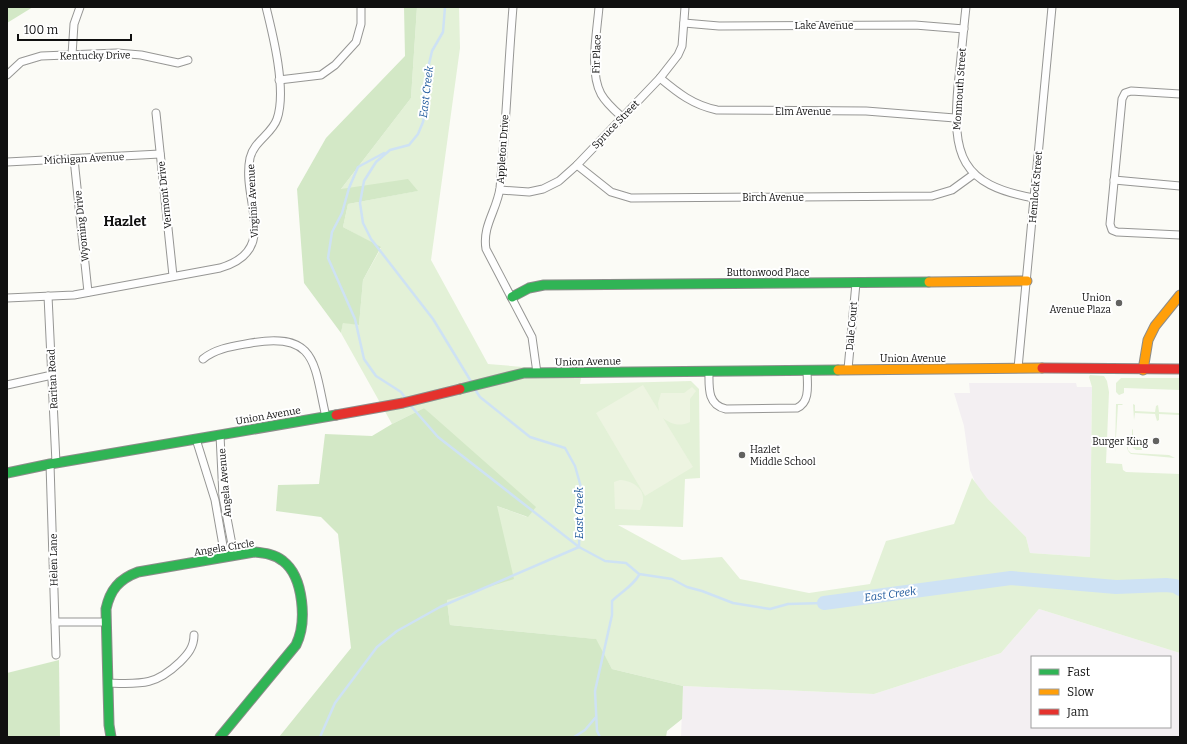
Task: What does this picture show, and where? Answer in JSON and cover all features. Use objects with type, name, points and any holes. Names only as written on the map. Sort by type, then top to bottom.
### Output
[{"type":"main road","name":"Buttonwood Place","points":[[512,297],[529,288],[544,285],[1026,281]]},
{"type":"main road","points":[[1143,370],[1148,340],[1155,326],[1180,295]]},
{"type":"main road","name":"Union Avenue","points":[[7,473],[53,463],[196,438],[326,418],[402,403],[524,373],[848,369],[1180,369]]},
{"type":"main road","name":"Angela Circle","points":[[111,737],[109,725],[105,622],[109,596],[116,585],[130,575],[138,572],[229,556],[263,552],[279,558],[286,563],[297,581],[303,623],[296,645],[220,737]]},
{"type":"street","points":[[72,55],[72,32],[80,7]]},
{"type":"street","name":"Virginia Avenue","points":[[7,298],[88,292],[225,267],[238,260],[253,244],[255,238],[249,172],[250,158],[255,146],[274,126],[280,107],[275,40],[266,7]]},
{"type":"street","points":[[279,80],[321,75],[335,65],[356,42],[362,24],[361,7]]},
{"type":"street","name":"Appleton Drive","points":[[513,7],[500,190],[486,229],[485,242],[486,250],[532,337],[537,373]]},
{"type":"street","name":"Fir Place","points":[[599,7],[595,68],[596,81],[601,94],[622,117]]},
{"type":"street","name":"Spruce Street","points":[[500,190],[529,192],[543,189],[559,181],[577,165],[660,78],[678,55],[682,46],[685,7]]},
{"type":"street","name":"Monmouth Street","points":[[966,7],[955,118],[956,137],[959,149],[974,174],[984,182],[999,190],[1034,198]]},
{"type":"street","name":"Hemlock Street","points":[[1018,368],[1052,7]]},
{"type":"street","name":"Lake Avenue","points":[[684,23],[719,26],[926,25],[964,29]]},
{"type":"street","name":"Kentucky Drive","points":[[7,75],[21,62],[30,59],[72,55],[117,53],[141,55],[178,63],[188,60]]},
{"type":"street","name":"Elm Avenue","points":[[660,78],[686,99],[699,105],[717,110],[866,110],[955,118]]},
{"type":"street","points":[[1180,94],[1131,91],[1126,93],[1122,99],[1110,224],[1112,230],[1117,232],[1180,235]]},
{"type":"street","name":"Vermont Drive","points":[[156,113],[173,276]]},
{"type":"street","name":"Michigan Avenue","points":[[7,162],[160,154]]},
{"type":"street","name":"Wyoming Drive","points":[[74,159],[88,292]]},
{"type":"street","name":"Birch Avenue","points":[[577,165],[611,192],[631,198],[932,196],[952,190],[974,174]]},
{"type":"street","points":[[1114,180],[1180,186]]},
{"type":"street","name":"Dale Court","points":[[848,369],[856,282]]},
{"type":"street","name":"Raritan Road","points":[[48,296],[52,376],[53,463]]},
{"type":"street","points":[[203,360],[208,354],[229,347],[270,340],[280,340],[296,344],[308,353],[316,368],[326,418]]},
{"type":"street","points":[[709,371],[709,390],[712,401],[721,408],[726,409],[797,408],[801,406],[806,398],[807,370]]},
{"type":"street","points":[[7,385],[52,376]]},
{"type":"street","name":"Angela Avenue","points":[[220,434],[223,497],[229,556]]},
{"type":"street","name":"Angela Avenue","points":[[196,438],[215,500],[229,556]]},
{"type":"street","name":"Helen Lane","points":[[53,463],[56,655]]},
{"type":"street","points":[[55,622],[105,622]]},
{"type":"street","points":[[108,683],[148,682],[165,676],[187,655],[194,642],[194,635]]},
{"type":"shaded area","points":[[969,383],[1076,383],[1077,387],[1092,387],[1090,557],[1030,553],[1026,537],[978,489],[970,470],[964,426],[954,393],[970,393]]},
{"type":"shaded area","points":[[1039,609],[1180,653],[1180,737],[681,737],[683,686],[874,694],[1001,653]]},
{"type":"green space","points":[[7,7],[33,7],[7,23]]},
{"type":"green space","points":[[404,7],[417,7],[411,98],[341,189],[408,179],[418,191],[348,204],[343,227],[381,247],[363,280],[359,325],[343,323],[341,333],[304,283],[297,189],[326,138],[405,56]]},
{"type":"green space","points":[[417,7],[459,7],[460,48],[431,260],[488,364],[582,372],[580,384],[691,381],[699,389],[700,478],[685,479],[683,527],[618,525],[682,560],[722,557],[740,579],[809,593],[870,584],[886,541],[954,524],[972,478],[987,498],[1026,537],[1030,553],[1090,557],[1092,387],[1089,377],[1090,375],[1104,376],[1107,381],[1109,392],[1106,463],[1122,464],[1123,470],[1126,472],[1180,474],[1180,653],[1039,609],[1001,653],[874,694],[683,686],[612,669],[595,639],[450,625],[447,600],[497,506],[527,517],[424,408],[392,424],[341,333],[343,322],[359,325],[363,280],[381,248],[343,227],[348,204],[417,191],[341,189],[411,98]]},
{"type":"green space","points":[[1121,378],[1180,378],[1180,390],[1124,388],[1124,393],[1119,395],[1116,392],[1116,383]]},
{"type":"green space","points":[[643,385],[659,411],[658,403],[661,393],[684,393],[692,387],[696,391],[690,399],[690,422],[675,424],[663,418],[693,467],[645,496],[596,413]]},
{"type":"green space","points":[[1116,404],[1123,405],[1118,405],[1115,453]]},
{"type":"green space","points":[[1133,404],[1135,405],[1135,411],[1155,412],[1156,406],[1158,405],[1159,412],[1179,413],[1180,406],[1180,421],[1179,415],[1159,414],[1159,420],[1157,421],[1155,414],[1135,413],[1134,420]]},
{"type":"green space","points":[[424,408],[536,507],[528,517],[497,506],[514,579],[447,600],[450,625],[596,639],[612,669],[683,686],[682,719],[667,731],[666,737],[279,737],[351,648],[338,534],[321,517],[276,511],[278,485],[319,484],[325,434],[372,436]]},
{"type":"green space","points":[[1132,429],[1133,438],[1142,438],[1142,450],[1136,450],[1132,447]]},
{"type":"green space","points":[[1128,450],[1131,453],[1169,455],[1175,458],[1131,454]]},
{"type":"green space","points":[[620,480],[632,483],[640,489],[643,498],[640,510],[615,509],[614,482]]},
{"type":"green space","points":[[59,660],[60,737],[7,737],[7,673]]},
{"type":"waterway","name":"East Creek","points":[[445,7],[443,32],[432,51],[429,64],[428,94],[423,122],[418,134],[409,145],[390,150],[376,162],[364,181],[360,203],[363,223],[371,239],[433,319],[472,383]]},
{"type":"waterway","points":[[384,153],[358,167],[349,188],[342,213],[332,232],[328,258],[355,319],[364,359],[376,376],[401,392],[406,399]]},
{"type":"waterway","name":"East Creek","points":[[474,388],[480,397],[530,437],[565,448],[575,466],[581,487],[579,547],[605,561],[626,563],[639,574],[672,579],[687,587],[733,603],[770,609],[788,604],[824,603]]},
{"type":"waterway","points":[[320,737],[335,703],[377,647],[397,631],[440,607],[579,547],[438,437],[410,405]]},
{"type":"waterway","points":[[600,737],[597,731],[595,691],[612,615],[612,601],[630,586],[639,575]]},
{"type":"waterway","name":"East Creek","points":[[824,603],[1011,578],[1116,587],[1166,585],[1175,586],[1180,589]]},
{"type":"waterway","points":[[574,737],[585,730],[596,717]]},
{"type":"traffic: fast","points":[[512,297],[529,288],[544,285],[929,282]]},
{"type":"traffic: fast","points":[[460,389],[524,373],[838,370]]},
{"type":"traffic: fast","points":[[7,473],[50,464],[336,415]]},
{"type":"traffic: fast","points":[[111,737],[109,725],[106,609],[110,596],[116,586],[126,578],[138,572],[254,552],[269,554],[283,561],[290,568],[295,578],[302,601],[302,625],[296,645],[220,737]]},
{"type":"traffic: slow","points":[[929,282],[1027,281]]},
{"type":"traffic: slow","points":[[1143,370],[1148,340],[1155,326],[1180,295]]},
{"type":"traffic: slow","points":[[838,370],[1042,368]]},
{"type":"traffic: jam","points":[[1042,368],[1180,369]]},
{"type":"traffic: jam","points":[[336,415],[403,403],[460,389]]},
{"type":"place","name":"Union Avenue Plaza","points":[[1119,303]]},
{"type":"place","name":"Burger King","points":[[1156,441]]},
{"type":"place","name":"Hazlet Middle School","points":[[742,455]]},
{"type":"district","name":"Hazlet","points":[[125,221]]}]
